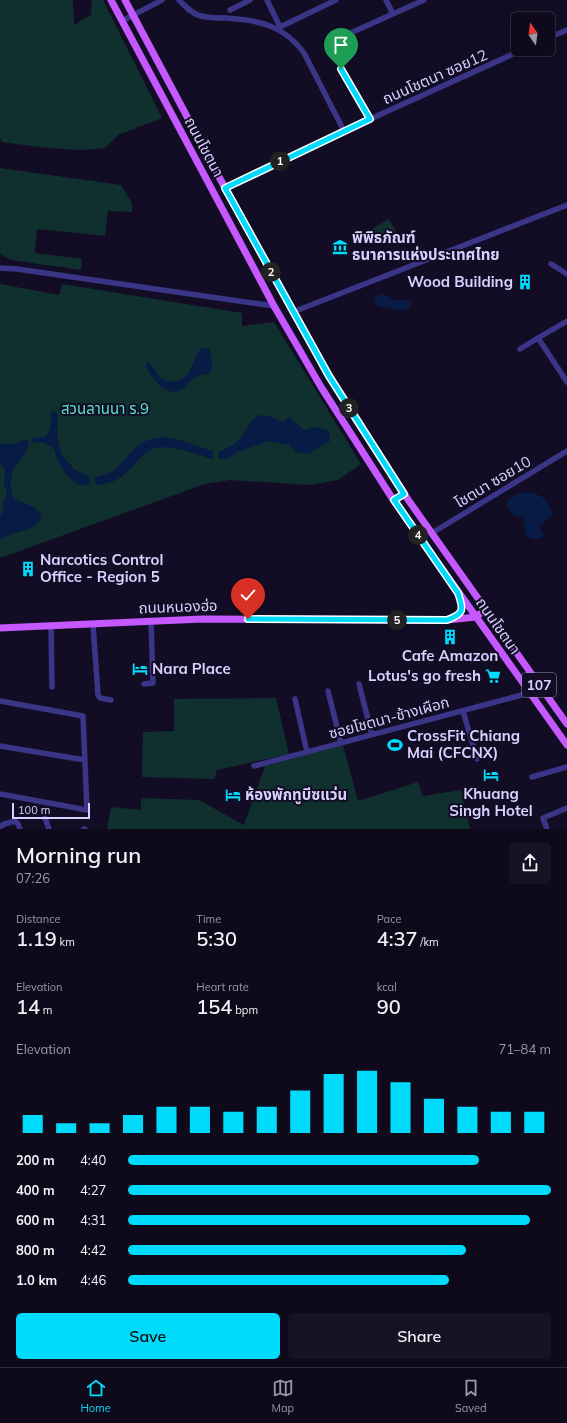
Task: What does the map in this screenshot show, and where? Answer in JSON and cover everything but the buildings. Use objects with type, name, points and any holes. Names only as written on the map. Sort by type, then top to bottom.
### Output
[{"type":"main road","name":"ถนนโชตนา","points":[[111,0],[274,306],[321,387],[394,500],[458,593],[567,745]]},
{"type":"main road","name":"ถนนโชตนา","points":[[125,0],[225,188],[329,376],[404,494],[566,719]]},
{"type":"main road","points":[[394,500],[404,494]]},
{"type":"main road","points":[[447,620],[458,616],[462,611],[462,604],[458,593]]},
{"type":"main road","points":[[476,617],[486,609]]},
{"type":"main road","name":"ถนนหนองฮ่อ","points":[[0,628],[151,620],[447,620],[476,617]]},
{"type":"street","points":[[122,21],[162,0]]},
{"type":"street","points":[[179,0],[192,12],[201,16],[253,21],[267,24],[289,36],[298,44],[304,53],[344,131]]},
{"type":"street","points":[[230,10],[250,0]]},
{"type":"street","points":[[267,0],[280,27],[336,0]]},
{"type":"street","points":[[386,0],[393,14]]},
{"type":"street","points":[[346,35],[424,0]]},
{"type":"street","points":[[555,35],[567,30]]},
{"type":"street","name":"ถนนโชตนา ซอย12","points":[[225,188],[344,131],[511,55]]},
{"type":"street","points":[[341,69],[370,119]]},
{"type":"street","points":[[293,312],[567,205]]},
{"type":"street","points":[[551,264],[567,274]]},
{"type":"street","points":[[0,268],[17,269],[274,306]]},
{"type":"street","points":[[520,349],[567,321]]},
{"type":"street","points":[[538,338],[566,378]]},
{"type":"street","name":"โชตนา ซอย10","points":[[432,533],[567,452]]},
{"type":"street","points":[[144,684],[153,683],[151,620]]},
{"type":"street","points":[[93,624],[98,695],[100,698],[111,700]]},
{"type":"street","points":[[51,626],[52,686]]},
{"type":"street","points":[[358,684],[372,735]]},
{"type":"street","points":[[328,690],[341,743]]},
{"type":"street","name":"ซอยโชตนา-ช้างเผือก","points":[[254,766],[529,693]]},
{"type":"street","points":[[295,699],[307,752]]},
{"type":"street","points":[[0,701],[83,716],[87,810],[0,794]]},
{"type":"street","points":[[463,711],[477,759]]},
{"type":"street","points":[[0,746],[85,760]]},
{"type":"street","points":[[532,777],[567,767]]},
{"type":"street","points":[[547,829],[543,818],[567,808]]},
{"type":"street","points":[[45,818],[49,829]]},
{"type":"street","points":[[2,828],[4,824],[15,821],[20,829]]},
{"type":"green space","points":[[0,0],[73,0],[74,25],[91,15],[92,0],[103,0],[162,118],[118,135],[105,148],[81,150],[47,148],[2,142],[0,138]]},
{"type":"green space","points":[[0,168],[121,185],[132,203],[132,212],[108,211],[105,236],[37,229],[35,253],[82,259],[81,270],[11,260],[0,254]]},
{"type":"green space","points":[[389,219],[396,231],[377,242],[370,230]]},
{"type":"green space","name":"สวนลานนา ร.9","points":[[0,284],[59,295],[62,284],[242,313],[242,326],[274,322],[361,464],[338,480],[310,485],[230,480],[205,484],[0,558]]},
{"type":"green space","points":[[276,698],[289,754],[217,770],[214,779],[142,777],[143,732],[174,731],[174,699]]},
{"type":"green space","points":[[343,745],[358,801],[418,782],[423,796],[461,790],[470,829],[107,829],[111,807],[141,810],[141,798],[199,800],[244,825],[265,766]]},
{"type":"water","points":[[384,294],[394,300],[405,299],[409,301],[411,303],[409,309],[398,310],[387,307],[379,307],[374,302],[375,298]]},
{"type":"water","points":[[209,348],[212,358],[212,368],[209,374],[197,376],[183,389],[176,391],[170,391],[160,386],[145,365],[149,362],[163,379],[167,381],[176,381],[186,376],[192,367],[197,353]]},
{"type":"water","points":[[51,411],[56,412],[58,416],[57,435],[62,455],[74,469],[89,477],[90,485],[77,484],[70,479],[61,466],[54,448],[42,443],[33,443],[32,438],[45,437],[48,434],[51,425]]},
{"type":"water","points":[[260,415],[269,416],[283,422],[289,417],[305,430],[313,427],[326,429],[330,435],[330,441],[308,454],[296,452],[289,445],[269,441],[237,452],[229,458],[218,459],[219,452],[239,440],[250,422]]},
{"type":"water","points":[[161,437],[181,441],[213,451],[213,459],[169,447],[155,448],[146,452],[120,478],[109,483],[96,485],[95,477],[104,475],[116,468],[140,444]]},
{"type":"water","points":[[27,440],[29,443],[24,455],[13,470],[10,483],[13,498],[33,507],[42,517],[33,527],[10,534],[0,539],[0,516],[3,512],[3,504],[7,493],[4,484],[5,470],[0,463],[0,444],[15,444],[20,441]]},
{"type":"water","points":[[528,492],[537,494],[544,498],[551,509],[552,514],[540,526],[541,532],[546,535],[538,539],[530,538],[525,534],[524,518],[514,515],[507,507],[507,501],[517,494]]},
{"type":"place","name":"พิพิธภัณฑ์ ธนาคารแห่งประเทศไทย","points":[[340,247]]},
{"type":"place","name":"Wood Building","points":[[525,282]]},
{"type":"place","name":"Narcotics Control Office - Region 5","points":[[28,569]]},
{"type":"place","name":"Cafe Amazon","points":[[450,637]]},
{"type":"place","name":"Nara Place","points":[[140,669]]},
{"type":"place","name":"Lotus's go fresh","points":[[493,676]]},
{"type":"place","name":"CrossFit Chiang Mai (CFCNX)","points":[[395,745]]},
{"type":"place","name":"Khuang Singh Hotel","points":[[491,775]]},
{"type":"place","name":"ห้องพักทูบีซแว่น","points":[[233,795]]},
{"type":"route","points":[[248,619],[447,620],[458,616],[462,611],[462,604],[458,593],[394,500],[404,494],[329,376],[225,188],[370,119],[341,69]]}]
